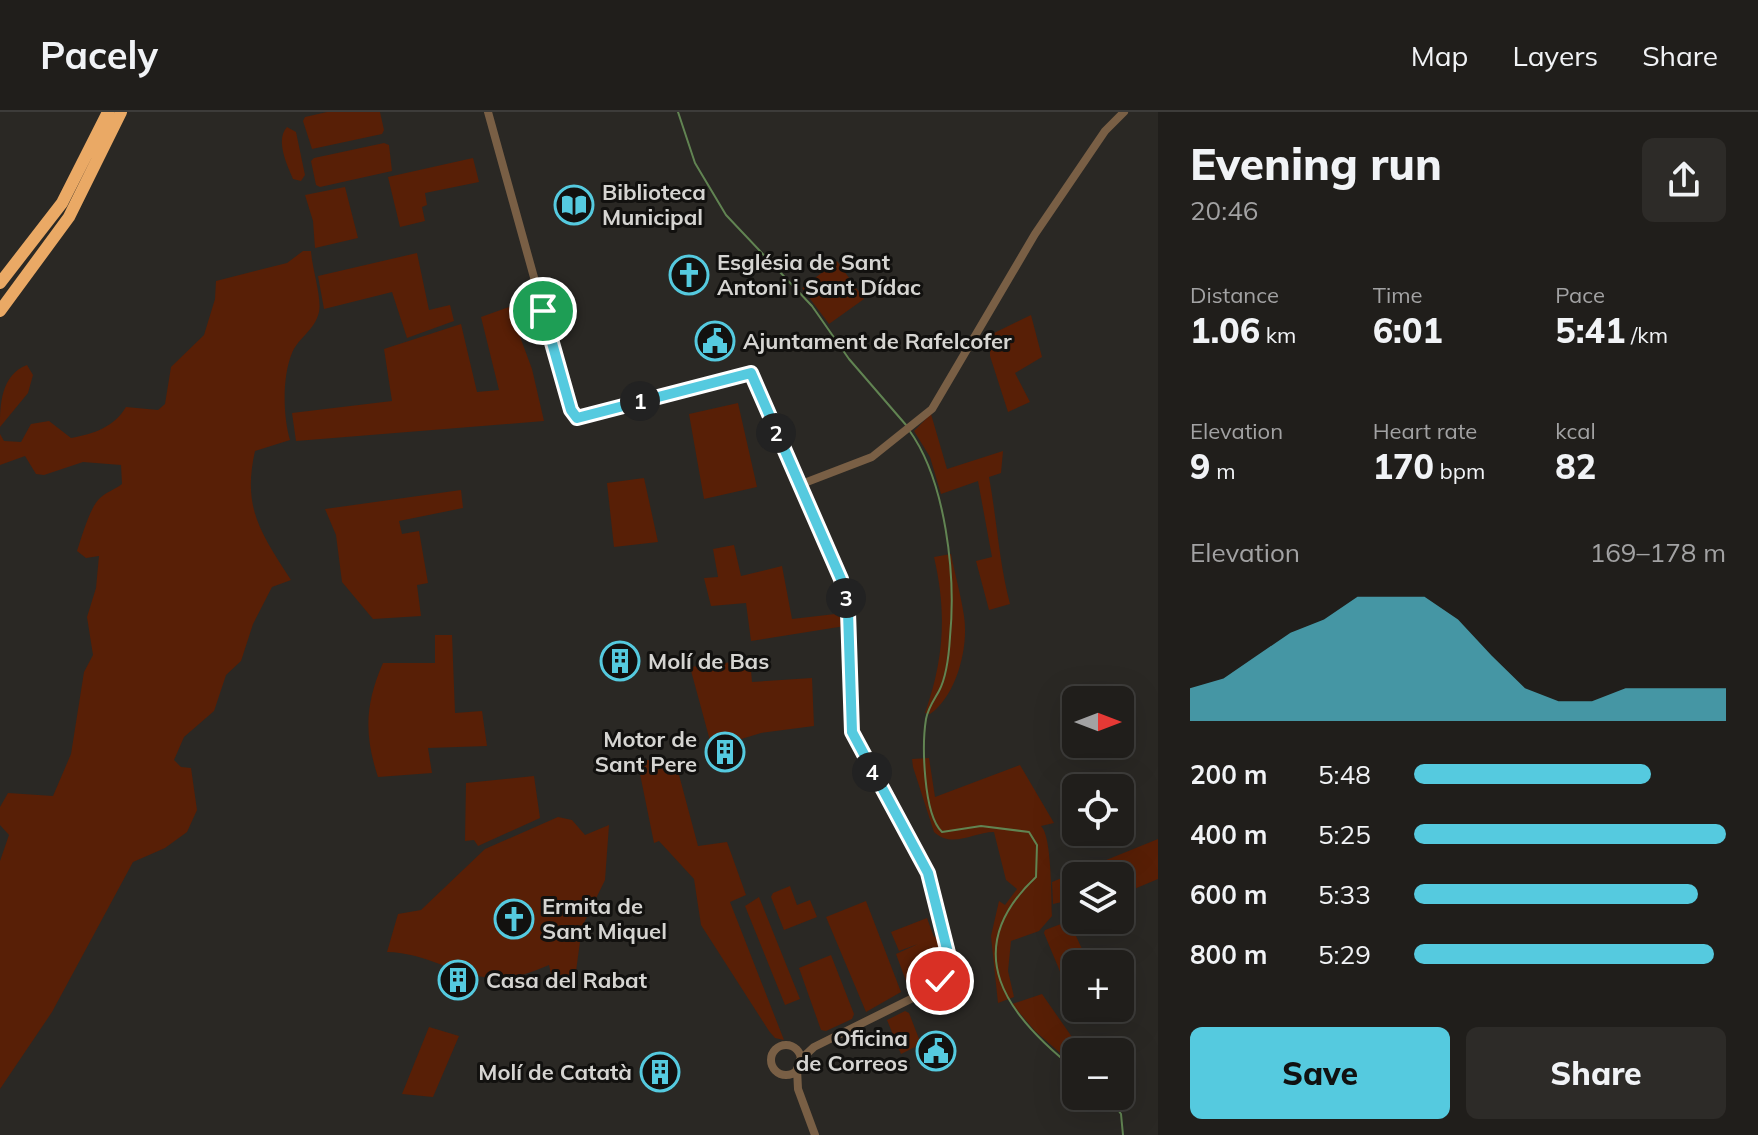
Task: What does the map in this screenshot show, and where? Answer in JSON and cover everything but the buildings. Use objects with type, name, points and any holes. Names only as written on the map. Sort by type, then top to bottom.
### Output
[{"type":"highway","points":[[0,283],[62,203],[108,112]]},
{"type":"highway","points":[[0,311],[69,217],[121,112]]},
{"type":"street","points":[[488,112],[573,415],[580,418],[751,373],[841,579],[848,612],[852,732],[928,873],[959,976],[958,981],[949,977]]},
{"type":"street","points":[[799,485],[872,457],[911,429],[940,398],[1035,234],[1100,139],[1124,112]]},
{"type":"street","points":[[944,926],[950,961],[949,977]]},
{"type":"street","points":[[801,1099],[797,1069],[800,1060],[814,1047],[949,977]]},
{"type":"street","points":[[814,1047],[795,1049],[782,1046],[771,1056],[776,1071],[787,1075],[801,1099],[815,1135]]},
{"type":"street","points":[[795,1049],[800,1060]]},
{"type":"street","points":[[787,1075],[797,1069]]},
{"type":"shaded area","points":[[327,112],[380,112],[384,130],[382,134],[312,149],[303,121],[305,117]]},
{"type":"shaded area","points":[[287,127],[296,132],[305,175],[301,181],[293,179],[283,153],[282,139]]},
{"type":"shaded area","points":[[384,143],[389,145],[392,171],[320,187],[316,185],[311,161],[314,158]]},
{"type":"shaded area","points":[[473,158],[479,182],[425,193],[427,205],[422,207],[425,221],[400,227],[388,177]]},
{"type":"shaded area","points":[[345,187],[358,238],[315,248],[313,221],[305,195]]},
{"type":"shaded area","points":[[303,251],[311,251],[319,312],[314,324],[295,348],[286,373],[286,420],[290,440],[255,451],[251,489],[263,534],[291,580],[272,587],[253,624],[241,661],[226,675],[214,711],[184,737],[174,760],[181,767],[191,768],[197,810],[187,832],[165,848],[133,862],[52,1012],[0,1089],[0,861],[9,835],[0,825],[0,807],[8,793],[53,796],[71,754],[84,672],[93,655],[87,617],[96,588],[99,556],[86,558],[77,551],[96,502],[122,484],[121,465],[83,462],[44,475],[36,474],[25,456],[0,465],[0,434],[4,441],[21,442],[31,424],[49,421],[71,438],[103,428],[116,420],[126,407],[158,410],[165,404],[171,367],[204,335],[215,299],[216,281],[287,263]]},
{"type":"shaded area","points":[[417,253],[429,310],[450,305],[454,321],[407,338],[392,292],[324,309],[318,276]]},
{"type":"shaded area","points":[[837,261],[864,299],[829,324],[802,288]]},
{"type":"shaded area","points":[[509,307],[532,369],[544,421],[296,441],[292,413],[392,401],[384,349],[461,324],[477,392],[499,390],[481,317]]},
{"type":"shaded area","points":[[1031,315],[1042,357],[1015,373],[1030,402],[1008,412],[990,356],[990,335]]},
{"type":"shaded area","points":[[27,365],[33,375],[28,393],[0,427],[7,383]]},
{"type":"shaded area","points":[[738,403],[757,487],[704,499],[689,414]]},
{"type":"shaded area","points":[[931,414],[947,469],[1003,451],[1001,473],[989,477],[1010,604],[989,610],[976,561],[992,557],[978,481],[941,494],[930,457],[914,431]]},
{"type":"shaded area","points":[[644,478],[658,542],[614,547],[607,483]]},
{"type":"shaded area","points":[[461,490],[463,508],[399,521],[402,534],[419,531],[428,583],[417,585],[421,616],[373,619],[342,582],[336,535],[325,509]]},
{"type":"shaded area","points":[[734,545],[741,576],[782,566],[792,619],[844,613],[845,626],[751,641],[746,603],[711,606],[704,578],[718,577],[713,549]]},
{"type":"shaded area","points":[[951,554],[964,616],[964,642],[954,684],[930,714],[925,713],[942,636],[941,597],[934,557]]},
{"type":"shaded area","points":[[435,635],[452,635],[455,713],[482,711],[487,746],[428,748],[432,773],[378,777],[370,747],[368,720],[383,663],[435,663]]},
{"type":"shaded area","points":[[750,660],[752,682],[812,678],[814,726],[761,733],[712,748],[690,667]]},
{"type":"shaded area","points":[[929,758],[935,797],[1020,765],[1054,823],[1041,826],[1049,854],[1052,916],[1039,931],[1011,941],[1008,971],[1014,997],[998,1003],[991,936],[999,901],[1005,905],[1017,889],[1006,880],[994,832],[948,839],[934,832],[912,759]]},
{"type":"shaded area","points":[[646,760],[675,760],[698,846],[727,842],[746,895],[730,902],[784,1040],[775,1038],[769,1031],[701,925],[694,879],[659,841],[654,843],[638,764]]},
{"type":"shaded area","points":[[534,776],[540,818],[478,846],[474,840],[465,841],[466,783]]},
{"type":"shaded area","points":[[558,817],[572,820],[585,835],[609,825],[605,880],[582,927],[574,986],[551,974],[549,965],[518,976],[491,978],[402,953],[387,952],[398,914],[421,910],[485,849]]},
{"type":"shaded area","points":[[1158,839],[1158,879],[1134,889],[1134,862],[1101,862]]},
{"type":"shaded area","points":[[1062,878],[1062,902],[1053,904],[1052,882]]},
{"type":"shaded area","points":[[790,886],[797,905],[810,900],[817,917],[784,930],[771,897],[773,893]]},
{"type":"shaded area","points":[[759,897],[800,999],[785,1005],[745,906]]},
{"type":"shaded area","points":[[866,901],[901,992],[866,1012],[826,917]]},
{"type":"shaded area","points":[[927,918],[934,937],[940,935],[946,963],[938,977],[910,992],[896,954],[918,944],[899,951],[891,932]]},
{"type":"shaded area","points":[[1062,924],[1062,934],[1075,934],[1082,950],[1062,950],[1062,976],[1044,933]]},
{"type":"shaded area","points":[[831,955],[854,1014],[852,1019],[826,1031],[821,1030],[799,968]]},
{"type":"shaded area","points":[[1042,994],[1072,1037],[1062,1038],[1062,1055],[1035,1031],[1012,1004]]},
{"type":"shaded area","points":[[905,1011],[909,1013],[921,1044],[901,1054],[887,1020]]},
{"type":"shaded area","points":[[429,1027],[459,1036],[433,1097],[402,1094]]},
{"type":"waterway","points":[[678,112],[695,163],[726,215],[812,306],[849,359],[906,425]]},
{"type":"waterway","points":[[909,430],[922,451],[940,502],[946,529],[951,586],[947,665],[942,685],[928,711],[925,730],[925,778],[931,810],[942,832],[981,826],[1029,832],[1037,845],[1036,877],[1012,904],[999,931],[996,956],[1000,981],[1012,1005],[1062,1058]]},
{"type":"waterway","points":[[1118,1110],[1123,1135]]},
{"type":"place","name":"Biblioteca Municipal","points":[[574,205]]},
{"type":"place","name":"Església de Sant Antoni i Sant Dídac","points":[[689,275]]},
{"type":"place","name":"Ajuntament de Rafelcofer","points":[[715,341]]},
{"type":"place","name":"Molí de Bas","points":[[620,661]]},
{"type":"place","name":"Motor de Sant Pere","points":[[725,752]]},
{"type":"place","name":"Ermita de Sant Miquel","points":[[514,919]]},
{"type":"place","name":"Casa del Rabat","points":[[458,980]]},
{"type":"place","name":"Oficina de Correos","points":[[936,1051]]},
{"type":"place","name":"Molí de Catatà","points":[[660,1072]]},
{"type":"route","points":[[543,311],[572,414],[577,418],[751,373],[841,579],[848,612],[852,732],[928,873],[944,926],[950,961],[948,973],[940,981]]}]
